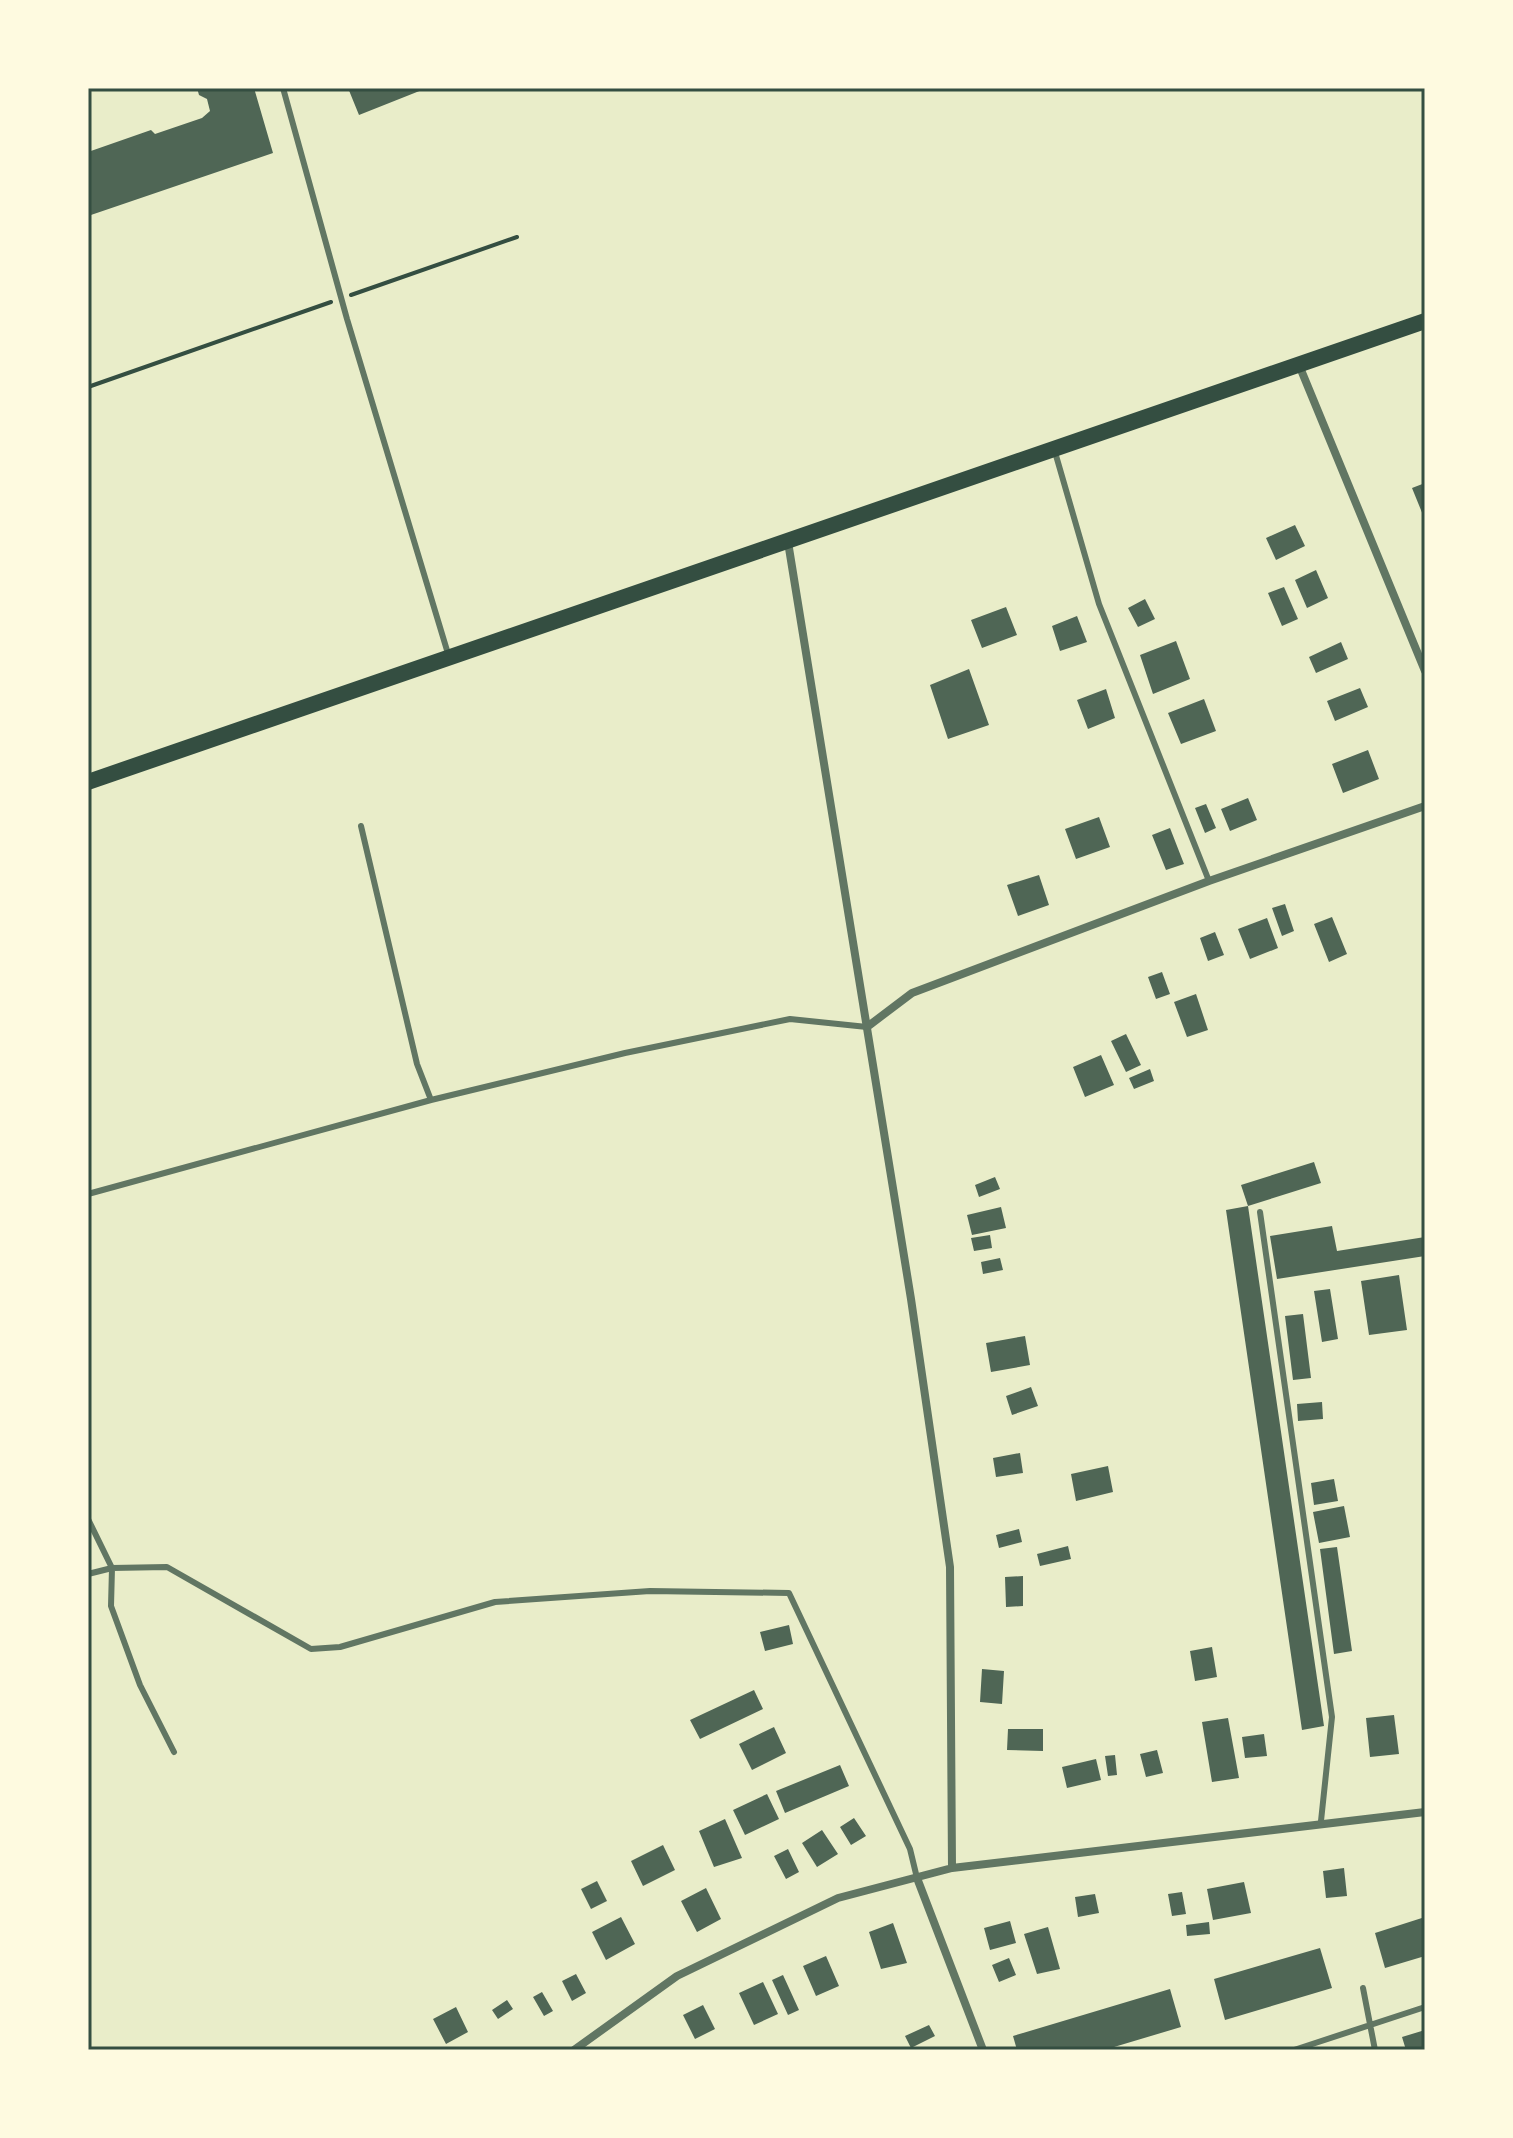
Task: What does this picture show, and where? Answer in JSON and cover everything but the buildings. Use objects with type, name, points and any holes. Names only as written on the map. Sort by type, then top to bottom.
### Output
[{"type":"main road","points":[[88,782],[1425,321]]},
{"type":"street","points":[[1299,365],[1425,671]]},
{"type":"street","points":[[788,542],[950,1567],[952,1868]]},
{"type":"street","points":[[867,1027],[912,993],[1209,881],[1425,806]]},
{"type":"street","points":[[574,2050],[677,1976],[838,1898],[952,1868],[1321,1821],[1425,1812]]},
{"type":"street","points":[[917,1878],[983,2050]]},
{"type":"lane","points":[[283,88],[342,299],[450,658]]},
{"type":"lane","points":[[1054,450],[1099,604],[1209,881]]},
{"type":"lane","points":[[361,826],[417,1064],[431,1100]]},
{"type":"lane","points":[[88,1194],[431,1100],[625,1053],[790,1019],[867,1027]]},
{"type":"lane","points":[[1260,1212],[1332,1717],[1321,1821]]},
{"type":"lane","points":[[88,1519],[112,1568],[111,1606],[140,1685],[174,1752]]},
{"type":"lane","points":[[88,1574],[112,1568],[167,1567],[311,1649],[340,1647],[495,1602],[650,1591],[789,1593],[910,1849],[917,1878]]},
{"type":"lane","points":[[1363,1988],[1375,2050]]},
{"type":"lane","points":[[1294,2050],[1425,2007]]},
{"type":"path","points":[[88,387],[517,237]]}]
